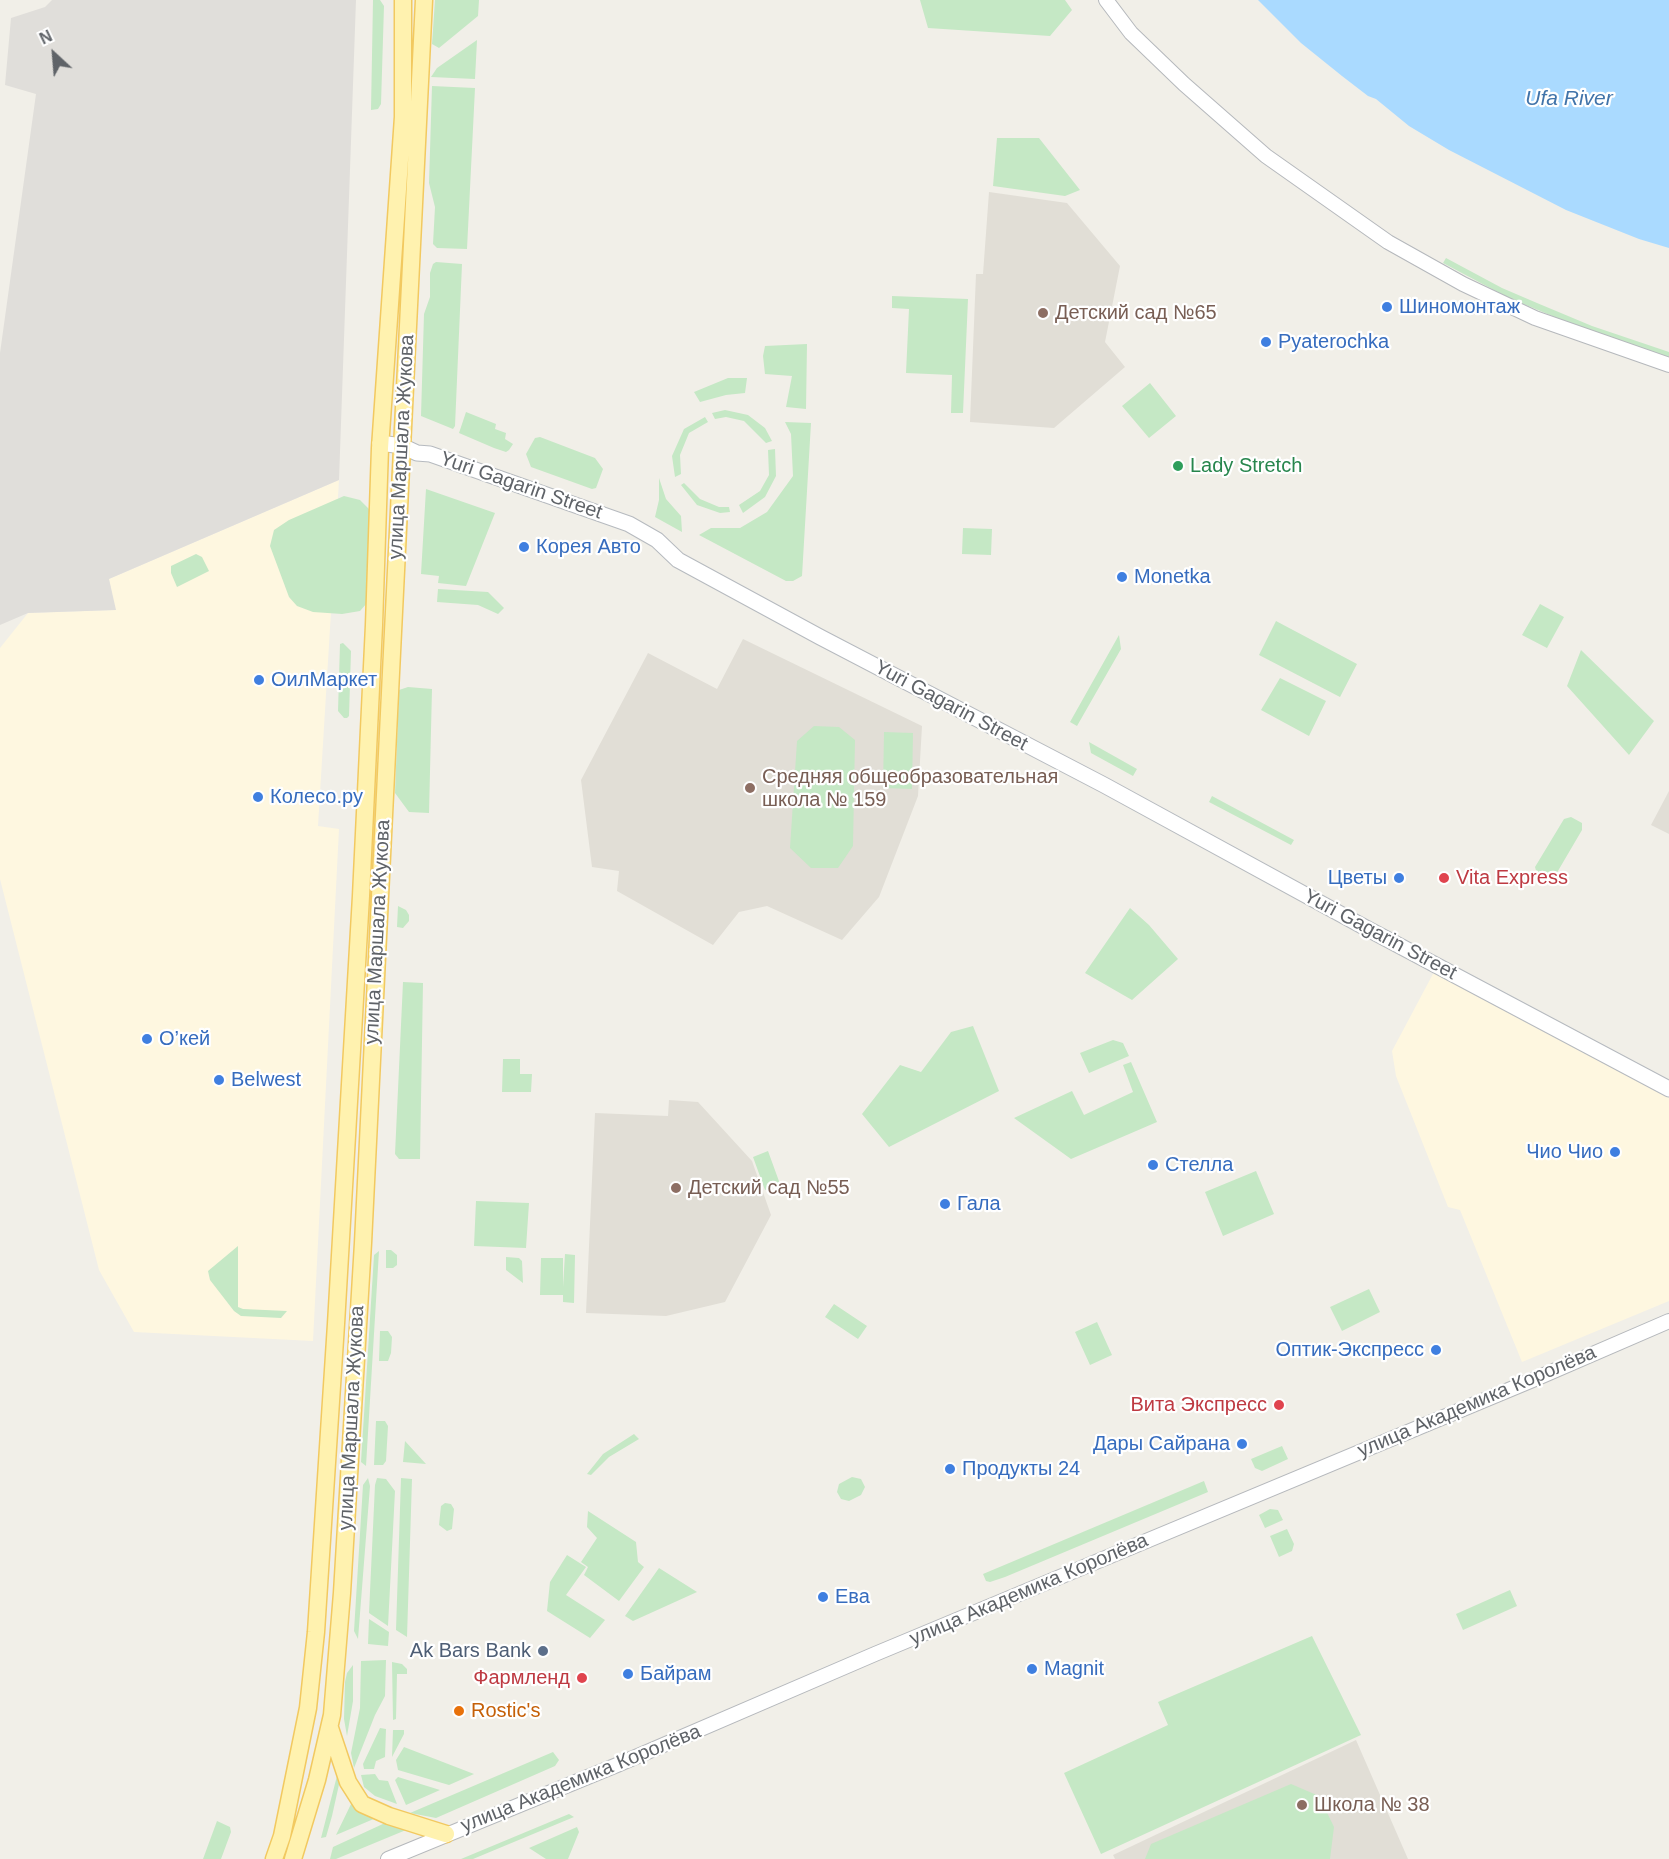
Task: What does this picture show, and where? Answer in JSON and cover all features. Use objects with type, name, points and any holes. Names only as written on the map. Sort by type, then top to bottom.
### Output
[{"type":"main road","name":"улица Маршала Жукова","points":[[274,1859],[282,1836],[308,1708],[316,1632],[361,896],[374,636],[380,443],[403,117],[403,0]]},
{"type":"main road","name":"улица Маршала Жукова","points":[[293,1859],[330,1727],[342,1593],[363,1243],[424,0]]},
{"type":"main road","name":"Yuri Gagarin Street","points":[[380,443],[402,446],[417,453],[430,454],[629,524],[657,540],[678,560],[1104,785],[1669,1089]]},
{"type":"main road","points":[[330,1727],[348,1782],[362,1804],[389,1816],[446,1834]]},
{"type":"street","points":[[1106,0],[1131,33],[1258,148],[1388,242],[1463,284],[1535,318],[1669,365]]},
{"type":"street","name":"улица Академика Королёва","points":[[388,1859],[617,1765],[874,1654],[1669,1321]]},
{"type":"shaded area","points":[[52,0],[356,0],[339,480],[109,579],[116,610],[28,613],[0,625],[0,353],[36,94],[5,85],[11,18],[45,7]]},
{"type":"shaded area","name":"Детский сад №65","points":[[989,192],[1067,203],[1120,266],[1105,342],[1125,367],[1054,428],[970,422],[976,274],[983,274]]},
{"type":"shaded area","points":[[339,480],[318,826],[339,829],[313,1341],[134,1332],[99,1270],[0,879],[0,648],[28,613],[115,610],[109,579]]},
{"type":"shaded area","name":"Средняя общеобразовательная школа № 159","points":[[743,639],[922,726],[918,796],[879,897],[842,940],[767,906],[739,912],[713,945],[617,891],[619,871],[592,867],[581,780],[648,653],[717,689]]},
{"type":"shaded area","points":[[1669,791],[1669,834],[1651,825]]},
{"type":"shaded area","points":[[1434,972],[1669,1098],[1669,1301],[1522,1362],[1460,1210],[1448,1207],[1396,1076],[1392,1051]]},
{"type":"shaded area","name":"Детский сад №55","points":[[669,1100],[698,1102],[752,1161],[771,1215],[725,1302],[666,1316],[586,1313],[595,1113],[668,1116]]},
{"type":"shaded area","name":"Школа № 38","points":[[1356,1740],[1408,1859],[1115,1859],[1113,1855]]},
{"type":"green space","points":[[373,0],[380,0],[384,6],[381,104],[378,109],[371,110]]},
{"type":"green space","points":[[435,0],[479,0],[478,16],[439,48],[432,44]]},
{"type":"green space","points":[[920,0],[1065,0],[1072,10],[1050,36],[928,28]]},
{"type":"green space","points":[[477,40],[475,79],[431,77],[437,68]]},
{"type":"green space","points":[[432,86],[475,88],[467,249],[437,248],[433,244],[435,207],[429,183]]},
{"type":"green space","points":[[997,138],[1039,138],[1080,190],[1065,196],[993,186]]},
{"type":"green space","points":[[1446,258],[1502,288],[1537,303],[1592,326],[1669,352],[1669,359],[1603,337],[1509,298],[1443,263]]},
{"type":"green space","points":[[436,262],[462,264],[455,426],[453,429],[421,416],[424,314],[430,297],[430,273]]},
{"type":"green space","points":[[892,296],[968,299],[963,413],[951,413],[952,375],[906,373],[909,309],[892,308]]},
{"type":"green space","points":[[807,344],[806,409],[786,407],[792,376],[765,374],[763,356],[765,346]]},
{"type":"green space","points":[[728,378],[747,378],[745,393],[700,402],[694,392]]},
{"type":"green space","points":[[1150,383],[1176,416],[1149,438],[1122,406]]},
{"type":"green space","points":[[725,410],[748,415],[765,428],[772,441],[766,443],[744,421],[726,417],[715,419],[712,413]]},
{"type":"green space","points":[[466,412],[496,424],[495,429],[506,433],[505,439],[513,444],[509,450],[506,452],[494,448],[459,433]]},
{"type":"green space","points":[[705,417],[708,422],[689,433],[680,455],[681,474],[675,477],[672,456],[684,429]]},
{"type":"green space","points":[[785,422],[811,423],[802,576],[793,581],[786,581],[699,535],[711,528],[740,528],[767,512],[793,476],[791,434]]},
{"type":"green space","points":[[540,437],[595,458],[603,469],[596,488],[592,489],[531,467],[526,454],[535,438]]},
{"type":"green space","points":[[775,449],[776,476],[765,497],[743,513],[739,505],[760,491],[769,475],[768,450]]},
{"type":"green space","points":[[659,478],[666,499],[681,516],[682,532],[655,517],[659,500]]},
{"type":"green space","points":[[684,483],[700,499],[719,507],[729,507],[730,512],[720,513],[697,505],[681,485]]},
{"type":"green space","points":[[426,489],[495,513],[466,586],[438,583],[439,576],[421,574]]},
{"type":"green space","points":[[344,496],[360,500],[371,511],[367,603],[360,611],[342,614],[313,612],[297,606],[289,597],[270,546],[274,530],[289,520]]},
{"type":"green space","points":[[963,528],[992,529],[991,555],[962,554]]},
{"type":"green space","points":[[196,554],[202,557],[209,571],[177,587],[171,573],[171,566]]},
{"type":"green space","points":[[438,589],[488,592],[504,608],[498,614],[478,605],[437,602]]},
{"type":"green space","points":[[1540,604],[1564,617],[1547,648],[1522,635]]},
{"type":"green space","points":[[1276,621],[1357,664],[1340,697],[1259,655]]},
{"type":"green space","points":[[1119,635],[1121,649],[1077,726],[1070,722]]},
{"type":"green space","points":[[343,643],[351,651],[349,716],[347,718],[344,718],[338,711],[340,644]]},
{"type":"green space","points":[[1581,650],[1654,721],[1629,755],[1567,686]]},
{"type":"green space","points":[[1280,678],[1326,701],[1309,736],[1261,710]]},
{"type":"green space","points":[[408,687],[432,689],[429,813],[409,812],[395,793],[399,690]]},
{"type":"green space","points":[[814,726],[839,727],[855,740],[853,846],[838,868],[811,868],[790,848],[797,741]]},
{"type":"green space","points":[[884,732],[913,733],[912,789],[883,788]]},
{"type":"green space","points":[[1089,742],[1137,769],[1133,776],[1091,753]]},
{"type":"green space","points":[[1212,796],[1294,840],[1291,845],[1209,802]]},
{"type":"green space","points":[[1571,817],[1582,823],[1582,830],[1555,876],[1548,880],[1537,874],[1535,867],[1564,819]]},
{"type":"green space","points":[[398,906],[406,910],[409,915],[409,921],[403,928],[397,927]]},
{"type":"green space","points":[[1130,908],[1149,925],[1178,959],[1132,1000],[1085,973]]},
{"type":"green space","points":[[403,982],[423,983],[420,1159],[399,1159],[395,1154]]},
{"type":"green space","points":[[973,1026],[999,1091],[889,1147],[862,1114],[900,1065],[921,1072],[951,1032]]},
{"type":"green space","points":[[1113,1040],[1123,1043],[1129,1056],[1089,1073],[1080,1053]]},
{"type":"green space","points":[[503,1059],[520,1059],[520,1074],[532,1074],[531,1092],[502,1092]]},
{"type":"green space","points":[[1131,1062],[1157,1122],[1071,1159],[1014,1118],[1072,1091],[1084,1115],[1133,1092],[1123,1065]]},
{"type":"green space","points":[[768,1151],[780,1184],[765,1190],[753,1157]]},
{"type":"green space","points":[[1256,1171],[1274,1214],[1223,1236],[1205,1192]]},
{"type":"green space","points":[[476,1201],[529,1203],[526,1248],[474,1246]]},
{"type":"green space","points":[[238,1246],[238,1307],[287,1311],[281,1318],[241,1316],[234,1311],[210,1280],[208,1271]]},
{"type":"green space","points":[[386,1250],[391,1250],[397,1255],[397,1265],[393,1268],[386,1268]]},
{"type":"green space","points":[[379,1251],[366,1466],[361,1462],[374,1255]]},
{"type":"green space","points":[[565,1254],[575,1255],[574,1303],[563,1302],[563,1295],[540,1295],[541,1258],[563,1258],[563,1287]]},
{"type":"green space","points":[[506,1257],[519,1258],[522,1261],[523,1283],[506,1270]]},
{"type":"green space","points":[[1369,1289],[1380,1312],[1342,1331],[1330,1307]]},
{"type":"green space","points":[[834,1304],[867,1326],[858,1339],[825,1317]]},
{"type":"green space","points":[[1097,1322],[1112,1355],[1090,1365],[1075,1332]]},
{"type":"green space","points":[[380,1331],[388,1331],[392,1337],[388,1361],[379,1361]]},
{"type":"green space","points":[[376,1421],[385,1421],[388,1426],[386,1461],[383,1465],[374,1465]]},
{"type":"green space","points":[[634,1434],[639,1439],[609,1457],[591,1475],[587,1474],[603,1454]]},
{"type":"green space","points":[[405,1441],[426,1464],[403,1462]]},
{"type":"green space","points":[[1282,1446],[1288,1459],[1262,1471],[1255,1468],[1251,1459]]},
{"type":"green space","points":[[852,1477],[861,1479],[865,1487],[861,1495],[849,1501],[841,1499],[837,1492],[839,1484]]},
{"type":"green space","points":[[368,1478],[370,1486],[358,1639],[354,1631],[363,1485]]},
{"type":"green space","points":[[377,1478],[386,1479],[395,1491],[388,1626],[369,1613]]},
{"type":"green space","points":[[401,1478],[412,1479],[407,1637],[396,1630]]},
{"type":"green space","points":[[1204,1481],[1208,1492],[1005,1577],[990,1582],[986,1581],[983,1574]]},
{"type":"green space","points":[[445,1503],[451,1504],[454,1509],[452,1529],[447,1531],[439,1525],[441,1506]]},
{"type":"green space","points":[[1270,1509],[1278,1510],[1283,1520],[1265,1528],[1259,1515]]},
{"type":"green space","points":[[588,1511],[636,1542],[638,1562],[644,1567],[619,1601],[584,1575],[588,1567],[581,1562],[597,1538],[587,1527]]},
{"type":"green space","points":[[1287,1529],[1294,1544],[1292,1551],[1279,1557],[1270,1536]]},
{"type":"green space","points":[[567,1555],[586,1567],[566,1595],[605,1620],[590,1638],[547,1611],[550,1582]]},
{"type":"green space","points":[[659,1568],[697,1592],[633,1621],[625,1616]]},
{"type":"green space","points":[[1510,1590],[1517,1606],[1463,1630],[1456,1614]]},
{"type":"green space","points":[[369,1619],[389,1632],[388,1646],[368,1644]]},
{"type":"green space","points":[[1312,1636],[1361,1735],[1101,1854],[1064,1773],[1168,1725],[1158,1702]]},
{"type":"green space","points":[[386,1660],[385,1696],[354,1768],[351,1753],[360,1708],[361,1661]]},
{"type":"green space","points":[[392,1662],[402,1664],[407,1669],[407,1674],[397,1674],[396,1719],[393,1720]]},
{"type":"green space","points":[[353,1665],[353,1701],[347,1736],[344,1719],[345,1682],[347,1673]]},
{"type":"green space","points":[[380,1728],[386,1729],[385,1757],[376,1761],[374,1769],[364,1769],[363,1764]]},
{"type":"green space","points":[[393,1730],[404,1730],[404,1734],[392,1757]]},
{"type":"green space","points":[[404,1747],[474,1774],[449,1785],[398,1770],[396,1760]]},
{"type":"green space","points":[[553,1752],[559,1760],[555,1766],[436,1818],[410,1813]]},
{"type":"green space","points":[[338,1772],[340,1780],[332,1816],[326,1837],[321,1838]]},
{"type":"green space","points":[[375,1774],[379,1780],[388,1781],[397,1804],[375,1796],[364,1787],[361,1775]]},
{"type":"green space","points":[[398,1777],[440,1790],[406,1805],[395,1780]]},
{"type":"green space","points":[[1291,1784],[1319,1796],[1334,1827],[1330,1859],[1145,1859],[1151,1844]]},
{"type":"green space","points":[[352,1802],[376,1818],[336,1835]]},
{"type":"green space","points":[[569,1814],[574,1817],[473,1859],[461,1859]]},
{"type":"green space","points":[[217,1821],[230,1827],[231,1832],[221,1859],[203,1859]]},
{"type":"green space","points":[[385,1823],[406,1830],[336,1859],[330,1859],[333,1847]]},
{"type":"green space","points":[[577,1827],[579,1832],[568,1859],[546,1859],[529,1848]]},
{"type":"water","name":"Ufa River","points":[[1258,0],[1669,0],[1669,248],[1639,239],[1566,210],[1449,150],[1409,126],[1301,43]]},
{"type":"place","name":"Шиномонтаж","points":[[1387,307]]},
{"type":"place","name":"Детский сад №65","points":[[1043,313]]},
{"type":"place","name":"Pyaterochka","points":[[1266,342]]},
{"type":"place","name":"Lady Stretch","points":[[1178,466]]},
{"type":"place","name":"Корея Авто","points":[[524,547]]},
{"type":"place","name":"Monetka","points":[[1122,577]]},
{"type":"place","name":"ОилМаркет","points":[[259,680]]},
{"type":"place","name":"Средняя общеобразовательная школа № 159","points":[[750,788]]},
{"type":"place","name":"Колесо.ру","points":[[258,797]]},
{"type":"place","name":"Цветы","points":[[1399,878]]},
{"type":"place","name":"Vita Express","points":[[1444,878]]},
{"type":"place","name":"О’кей","points":[[147,1039]]},
{"type":"place","name":"Belwest","points":[[219,1080]]},
{"type":"place","name":"Чио Чио","points":[[1615,1152]]},
{"type":"place","name":"Стелла","points":[[1153,1165]]},
{"type":"place","name":"Детский сад №55","points":[[676,1188]]},
{"type":"place","name":"Гала","points":[[945,1204]]},
{"type":"place","name":"Оптик-Экспресс","points":[[1436,1350]]},
{"type":"place","name":"Вита Экспресс","points":[[1279,1405]]},
{"type":"place","name":"Дары Сайрана","points":[[1242,1444]]},
{"type":"place","name":"Продукты 24","points":[[950,1469]]},
{"type":"place","name":"Ева","points":[[823,1597]]},
{"type":"place","name":"Ak Bars Bank","points":[[543,1651]]},
{"type":"place","name":"Magnit","points":[[1032,1669]]},
{"type":"place","name":"Байрам","points":[[628,1674]]},
{"type":"place","name":"Фармленд","points":[[582,1678]]},
{"type":"place","name":"Rostic's","points":[[459,1711]]},
{"type":"place","name":"Школа № 38","points":[[1302,1805]]}]
